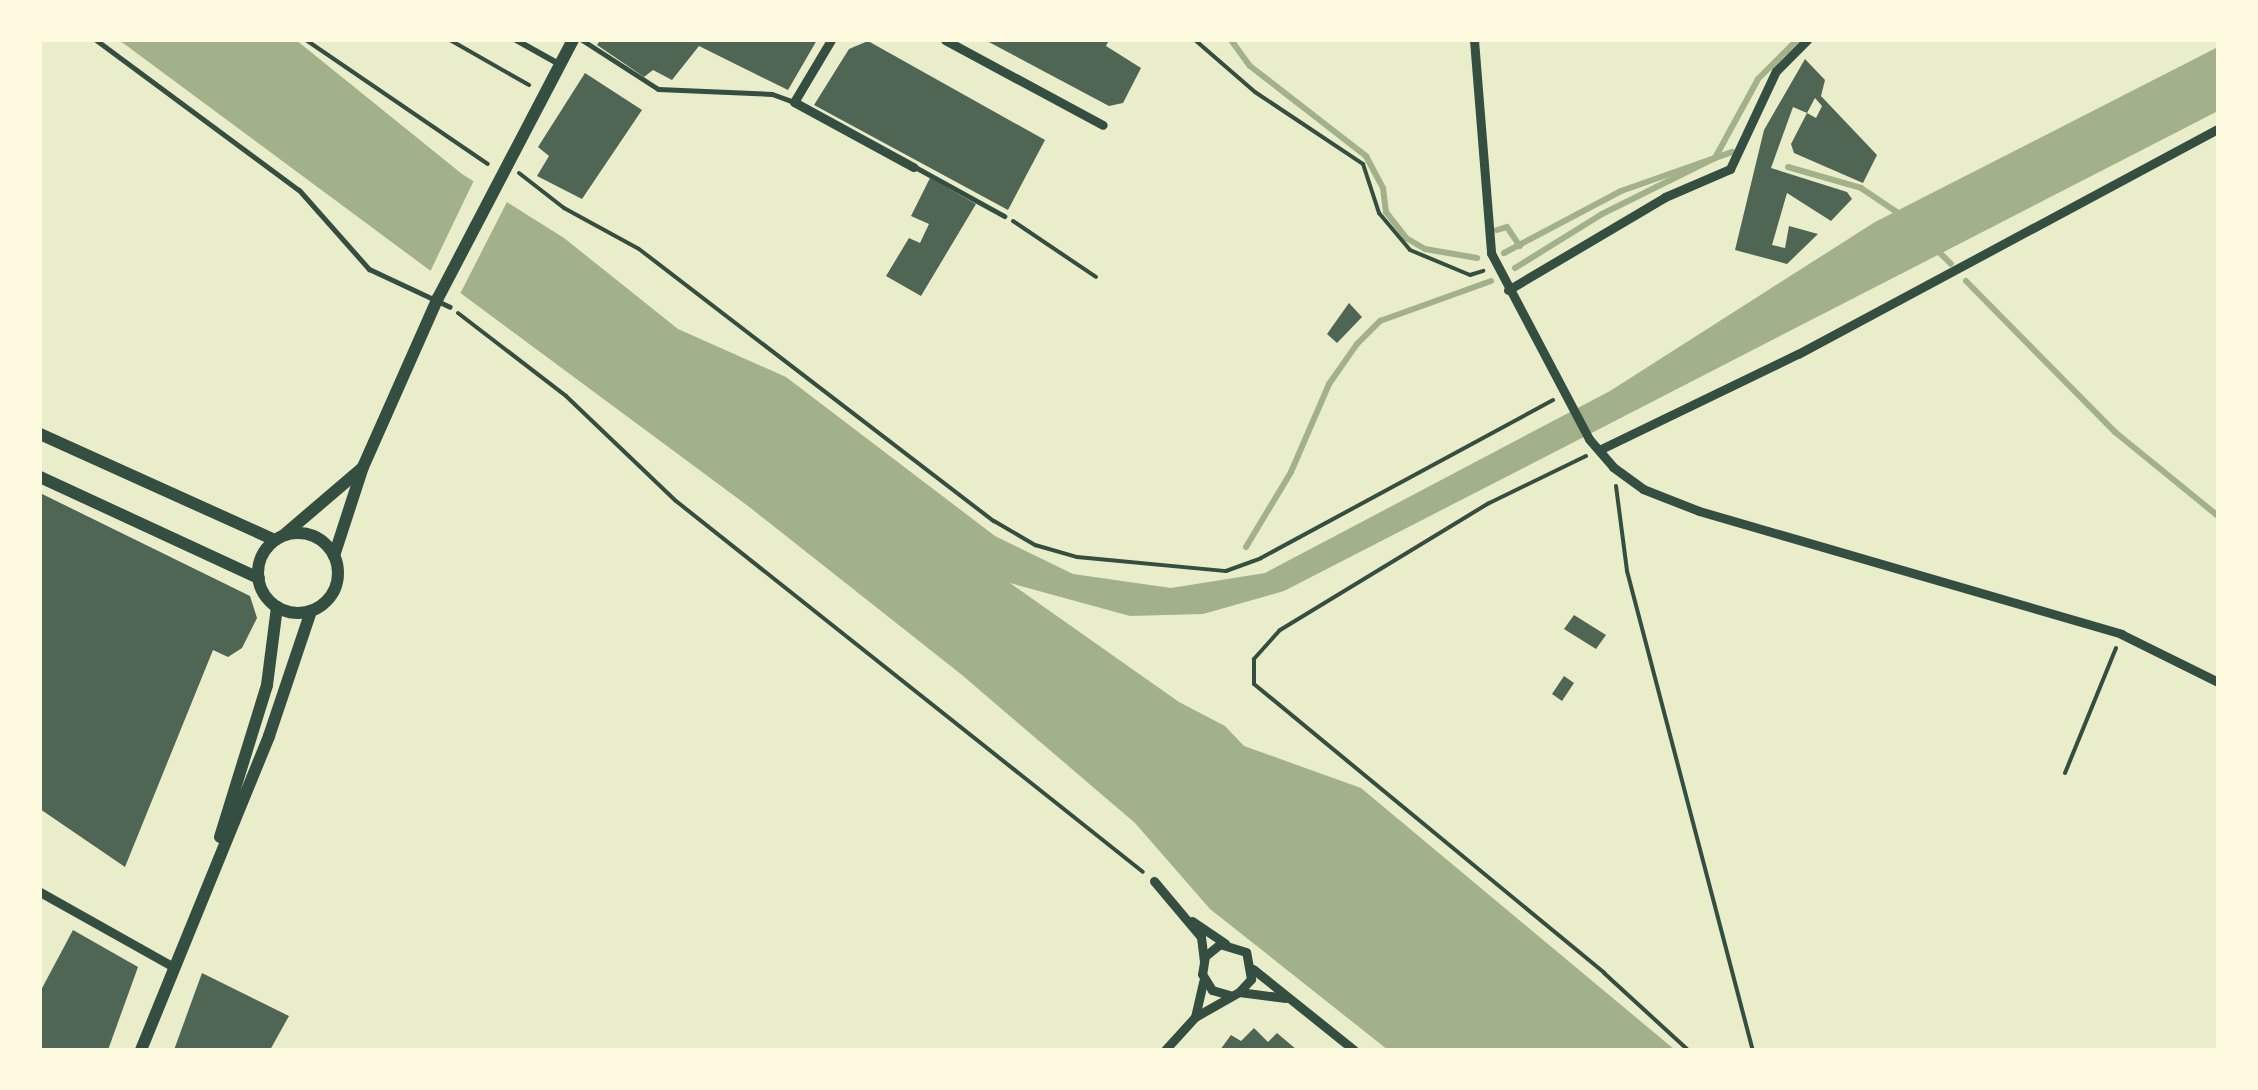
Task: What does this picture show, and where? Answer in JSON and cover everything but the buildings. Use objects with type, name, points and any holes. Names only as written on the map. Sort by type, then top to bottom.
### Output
[{"type":"main road","points":[[140,1050],[214,859],[269,736],[311,611],[333,592],[334,556],[363,467],[500,173],[573,40]]},
{"type":"main road","points":[[41,435],[279,538],[313,536],[334,556]]},
{"type":"main road","points":[[259,578],[260,563],[279,538],[363,467]]},
{"type":"main road","points":[[40,476],[259,578],[278,607],[267,684],[214,859]]},
{"type":"main road","points":[[278,607],[311,611]]},
{"type":"street","points":[[516,40],[560,64]]},
{"type":"street","points":[[831,40],[794,102],[913,167]]},
{"type":"street","points":[[945,40],[1103,125]]},
{"type":"street","points":[[1474,40],[1497,266],[1590,438],[1614,466],[1643,489],[1699,511],[2121,634],[2218,682]]},
{"type":"street","points":[[1506,285],[1665,197],[1730,169],[1776,71],[1808,40]]},
{"type":"street","points":[[1600,450],[1798,354],[2218,129]]},
{"type":"street","points":[[1154,881],[1190,920],[1246,952],[1253,969],[1354,1050]]},
{"type":"street","points":[[40,892],[172,966]]},
{"type":"street","points":[[1190,920],[1204,960],[1195,1017]]},
{"type":"street","points":[[1204,960],[1227,944]]},
{"type":"street","points":[[1165,1050],[1195,1017],[1234,994],[1253,969]]},
{"type":"street","points":[[1204,979],[1234,994],[1289,998]]},
{"type":"lane","points":[[96,40],[299,190],[369,269],[443,299]]},
{"type":"lane","points":[[582,40],[658,88],[772,94],[794,102]]},
{"type":"lane","points":[[913,167],[1004,216]]},
{"type":"path","points":[[306,40],[500,173],[639,249],[994,521],[1036,545],[1077,557],[1226,571],[1262,558],[1566,393]]},
{"type":"path","points":[[450,40],[528,84]]},
{"type":"path","points":[[1195,40],[1255,92],[1363,164],[1379,213],[1410,250],[1470,275],[1497,266]]},
{"type":"path","points":[[1004,216],[1096,277]]},
{"type":"path","points":[[443,299],[566,396],[676,501],[1154,881]]},
{"type":"path","points":[[1600,450],[1489,503],[1280,630],[1254,659],[1254,684],[1604,973],[1688,1050]]},
{"type":"path","points":[[1614,466],[1627,572],[1753,1050]]},
{"type":"path","points":[[2066,774],[2121,634]]},
{"type":"shaded area","points":[[119,40],[296,40],[462,174],[564,238],[678,329],[786,377],[995,536],[1073,574],[1171,588],[1265,573],[1610,391],[1875,222],[2218,47],[2218,111],[1284,591],[1203,614],[1130,616],[1010,583],[1179,702],[1225,726],[1244,746],[1361,788],[1675,1050],[1388,1050],[1210,909],[1135,823],[962,675],[748,506]]},
{"type":"pier","points":[[476,176],[509,198],[459,296],[429,274]]},
{"type":"waterway","points":[[1231,40],[1250,66],[1366,156],[1383,188],[1386,212],[1406,238],[1425,249],[1477,258]]},
{"type":"waterway","points":[[1515,268],[1602,214],[1715,158],[1758,79],[1797,40]]},
{"type":"waterway","points":[[1504,253],[1621,191],[1732,152]]},
{"type":"waterway","points":[[1788,167],[1861,188],[1901,215]]},
{"type":"waterway","points":[[1497,230],[1507,227],[1520,246]]},
{"type":"waterway","points":[[1938,251],[1951,264]]},
{"type":"waterway","points":[[1246,547],[1291,472],[1329,384],[1357,344],[1380,321],[1491,281]]},
{"type":"waterway","points":[[1966,281],[2115,432],[2218,516]]}]
